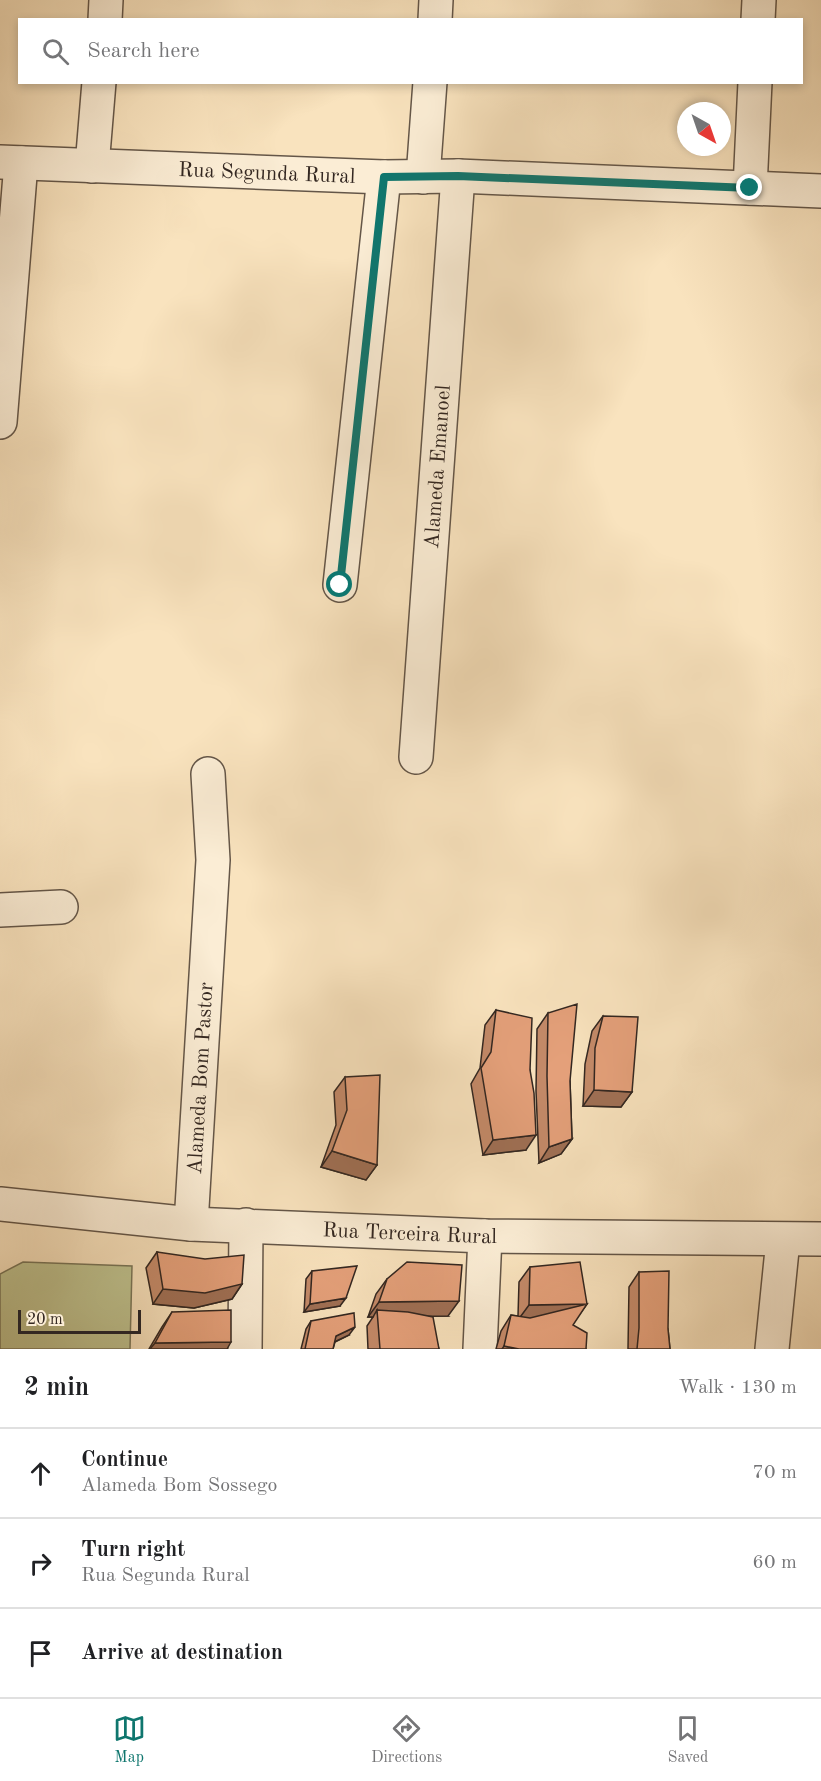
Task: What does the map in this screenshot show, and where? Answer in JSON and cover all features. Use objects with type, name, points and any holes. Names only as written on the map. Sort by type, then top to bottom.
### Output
[{"type":"street","points":[[105,18],[106,0]]},
{"type":"street","points":[[435,18],[436,0]]},
{"type":"street","points":[[758,18],[759,0]]},
{"type":"street","points":[[92,166],[99,84]]},
{"type":"street","points":[[423,177],[430,84]]},
{"type":"street","points":[[750,188],[755,84]]},
{"type":"street","points":[[0,422],[11,163]]},
{"type":"street","name":"Rua Segunda Rural","points":[[11,163],[384,177],[458,176],[821,191]]},
{"type":"street","name":"Alameda Emanoel","points":[[416,757],[458,176]]},
{"type":"street","points":[[340,585],[384,177]]},
{"type":"street","name":"Alameda Bom Pastor","points":[[190,1224],[213,860],[208,774]]},
{"type":"street","points":[[0,910],[60,908]]},
{"type":"street","name":"Rua Terceira Rural","points":[[0,1204],[190,1224],[485,1236],[821,1239]]},
{"type":"street","points":[[245,1349],[246,1225]]},
{"type":"street","points":[[480,1349],[485,1236]]},
{"type":"street","points":[[772,1349],[783,1240]]},
{"type":"green space","points":[[23,1262],[132,1266],[130,1349],[0,1349],[0,1274]]},
{"type":"building","points":[[577,1004],[570,1081],[572,1139],[549,1147],[548,1013]]},
{"type":"building","points":[[496,1010],[532,1018],[530,1070],[534,1093],[536,1135],[493,1140],[481,1068],[491,1052]]},
{"type":"building","points":[[603,1016],[638,1017],[632,1092],[594,1090],[595,1048]]},
{"type":"building","points":[[380,1075],[377,1165],[332,1151],[347,1110],[345,1077]]},
{"type":"building","points":[[157,1252],[205,1259],[244,1255],[242,1284],[205,1293],[163,1289]]},
{"type":"building","points":[[407,1262],[462,1265],[459,1301],[379,1302],[387,1279]]},
{"type":"building","points":[[580,1262],[587,1304],[529,1305],[530,1267]]},
{"type":"building","points":[[357,1266],[346,1298],[310,1304],[312,1271]]},
{"type":"building","points":[[669,1271],[670,1349],[637,1349],[639,1272]]},
{"type":"building","points":[[587,1304],[573,1325],[587,1333],[586,1349],[519,1349],[504,1346],[511,1315],[530,1318]]},
{"type":"building","points":[[231,1310],[231,1342],[155,1343],[172,1312]]},
{"type":"building","points":[[377,1310],[408,1312],[433,1317],[439,1349],[380,1349]]},
{"type":"building","points":[[354,1313],[355,1327],[336,1336],[333,1349],[305,1349],[311,1321]]},
{"type":"route","points":[[340,585],[384,177],[458,176],[750,188]]}]
